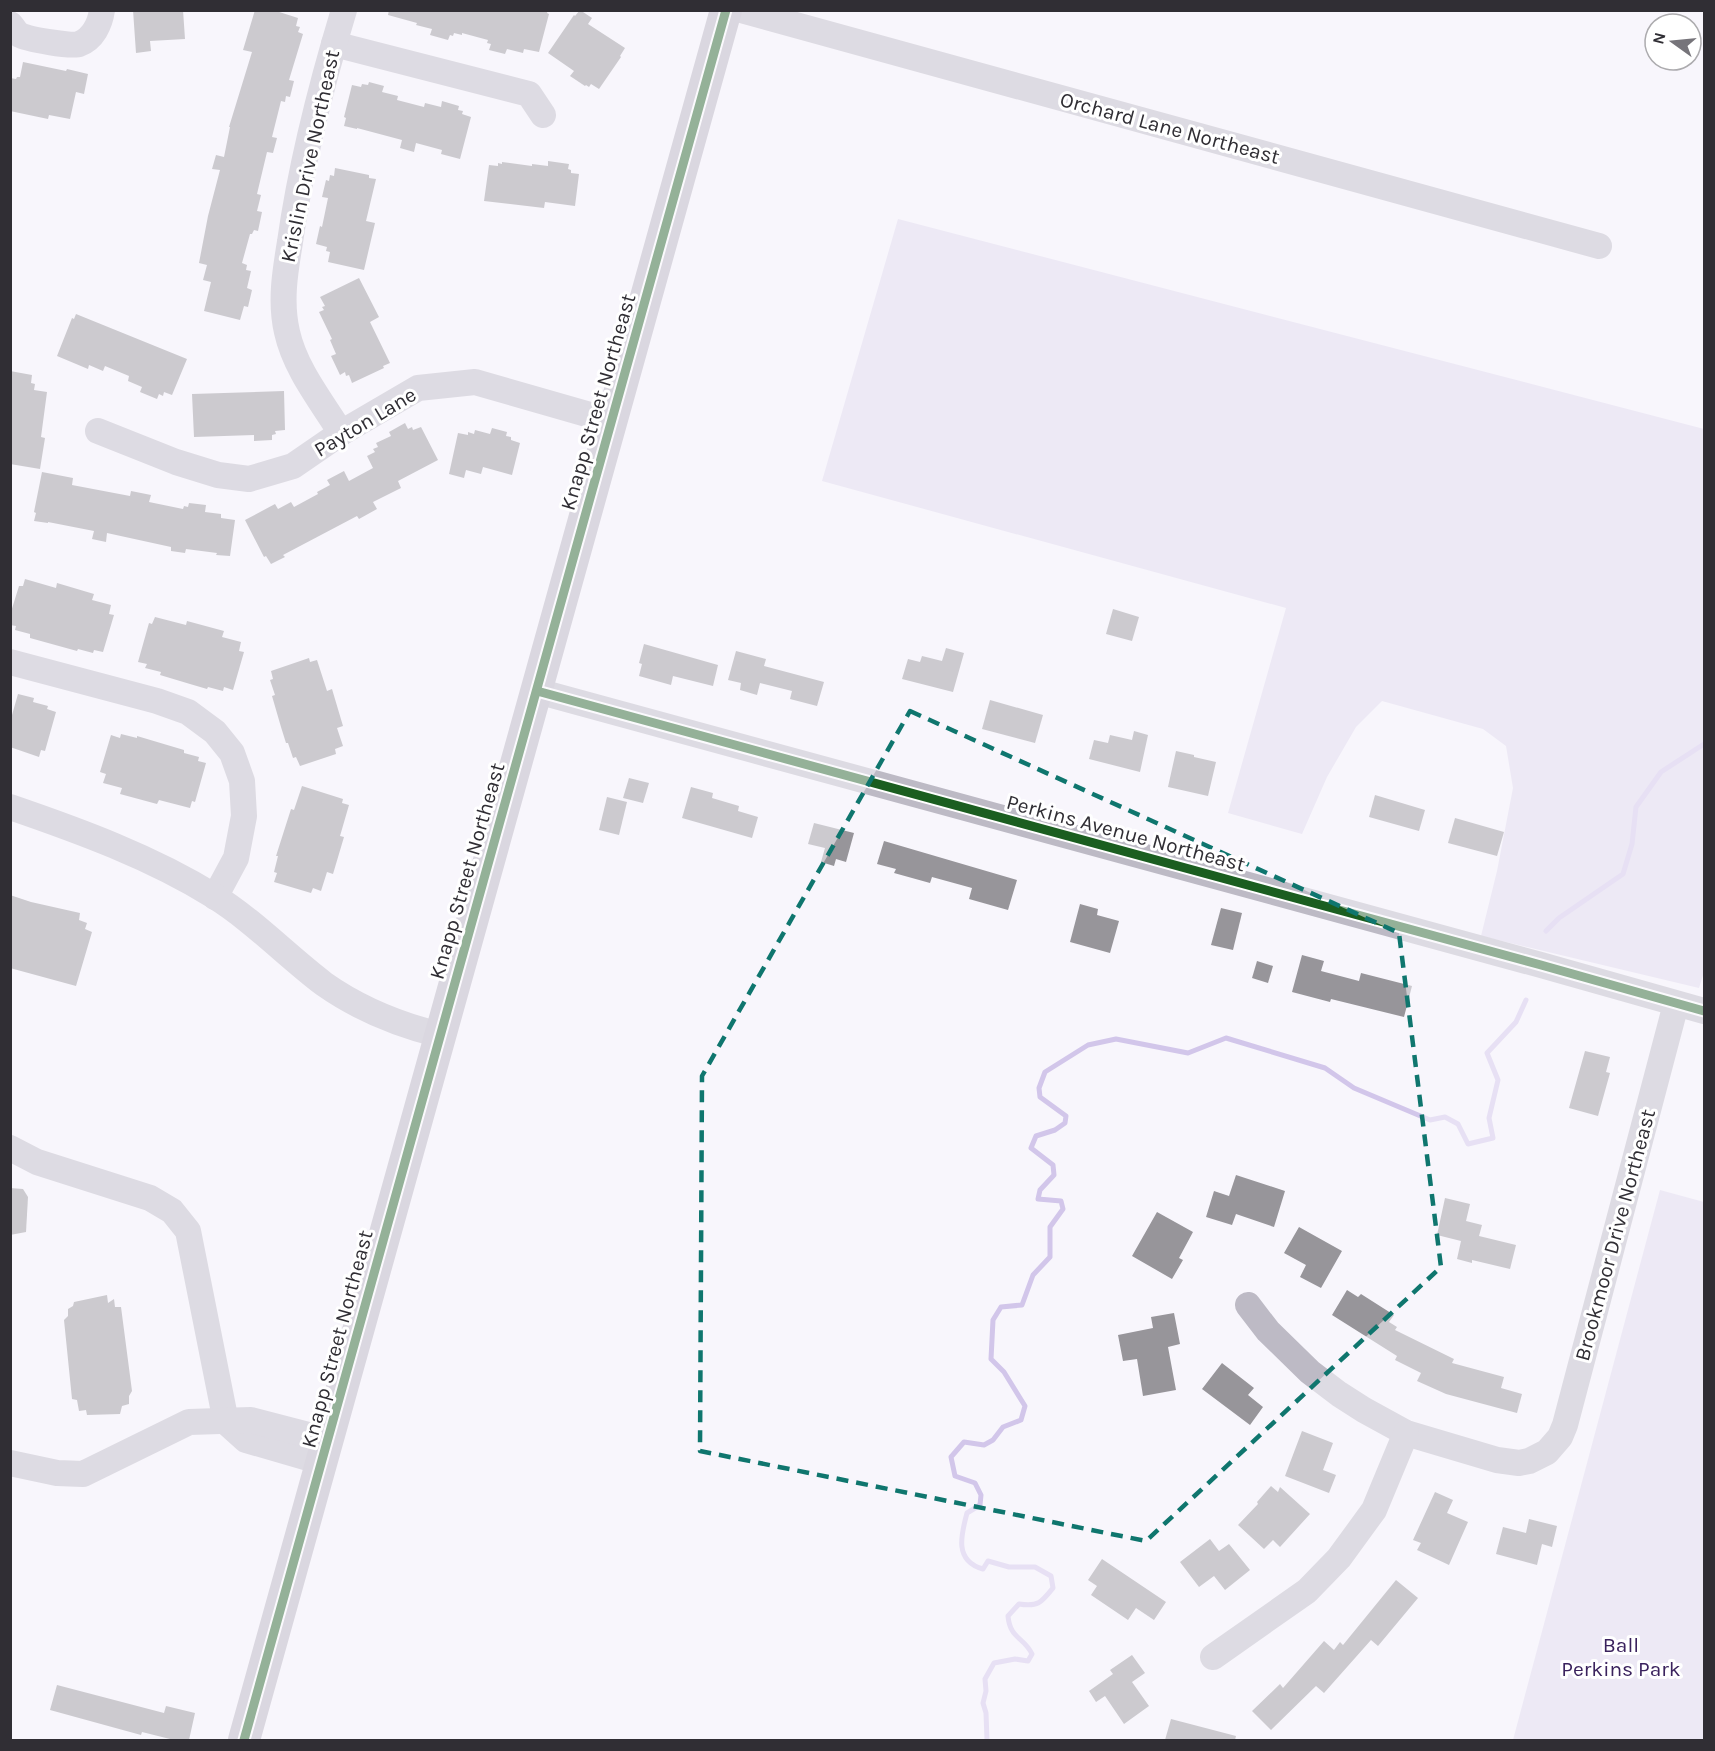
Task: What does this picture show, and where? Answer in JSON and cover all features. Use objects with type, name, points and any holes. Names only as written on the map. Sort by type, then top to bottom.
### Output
[{"type":"main road","name":"Knapp Street Northeast","points":[[244,1740],[726,10]]},
{"type":"street","points":[[10,24],[19,35],[60,44],[78,45],[92,35],[101,20],[102,10]]},
{"type":"street","name":"Krislin Drive Northeast","points":[[341,433],[300,367],[287,334],[284,281],[294,210],[314,116],[344,10]]},
{"type":"street","name":"Orchard Lane Northeast","points":[[741,10],[1599,246]]},
{"type":"street","points":[[334,44],[529,94],[543,115]]},
{"type":"street","name":"Payton Lane","points":[[99,431],[192,467],[218,475],[249,479],[293,466],[341,433],[418,388],[475,382],[611,421]]},
{"type":"street","points":[[10,662],[158,701],[188,712],[215,732],[232,753],[242,781],[244,816],[236,858],[215,897]]},
{"type":"street","name":"Perkins Avenue Northeast","points":[[537,690],[1704,1011]]},
{"type":"street","points":[[10,807],[78,830],[161,867],[215,897],[263,932],[334,990],[357,1004],[415,1029],[440,1035]]},
{"type":"street","name":"Brookmoor Drive Northeast","points":[[1406,1433],[1497,1460],[1519,1463],[1538,1457],[1554,1445],[1560,1437],[1676,1004]]},
{"type":"street","points":[[10,1148],[37,1162],[150,1198],[172,1211],[188,1231],[226,1422]]},
{"type":"street","points":[[1213,1657],[1307,1591],[1339,1558],[1374,1510],[1406,1433],[1339,1394],[1310,1372],[1268,1331],[1248,1305]]},
{"type":"street","points":[[10,1463],[57,1473],[83,1474],[189,1422],[251,1420],[325,1451]]},
{"type":"highlighted area","points":[[910,711],[1399,933],[1441,1267],[1146,1541],[700,1451],[702,1076]]},
{"type":"green space","points":[[898,219],[1704,429],[1704,972],[1699,988],[1481,936],[1497,871],[1513,788],[1506,746],[1483,729],[1382,701],[1356,727],[1327,777],[1302,834],[1228,813],[1286,608],[822,481]]},
{"type":"green space","name":"Ball Perkins Park","points":[[1660,1190],[1704,1202],[1704,1740],[1513,1740]]},
{"type":"building","points":[[133,10],[183,10],[185,39],[150,41],[151,51],[136,53]]},
{"type":"building","points":[[255,10],[273,10],[298,18],[296,26],[300,27],[298,32],[303,34],[289,80],[294,81],[290,97],[286,96],[285,102],[281,101],[272,137],[277,138],[273,153],[267,152],[257,194],[261,195],[257,211],[262,212],[258,231],[254,230],[250,234],[242,263],[247,265],[246,270],[251,271],[247,288],[252,290],[248,307],[244,306],[240,320],[204,311],[211,282],[203,280],[207,265],[199,263],[220,170],[212,169],[216,155],[224,157],[229,127],[252,52],[243,50]]},
{"type":"building","points":[[389,10],[548,10],[549,14],[539,52],[524,49],[523,53],[507,49],[505,54],[489,50],[491,44],[487,43],[488,40],[462,33],[462,35],[454,33],[453,36],[450,35],[448,40],[430,35],[432,29],[388,15]]},
{"type":"building","points":[[580,10],[592,18],[588,24],[625,48],[599,89],[591,84],[589,87],[585,86],[570,76],[574,71],[548,53],[574,15]]},
{"type":"building","points":[[23,62],[88,74],[84,94],[76,92],[70,119],[49,115],[48,119],[10,111],[10,78],[20,77]]},
{"type":"building","points":[[369,82],[384,86],[382,92],[398,96],[397,100],[424,107],[425,103],[441,107],[442,101],[459,106],[458,110],[463,111],[462,114],[471,117],[460,159],[441,154],[442,150],[416,143],[414,152],[400,148],[402,140],[344,126],[352,85],[361,87],[362,84],[368,85]]},
{"type":"building","points":[[548,161],[569,164],[568,169],[571,173],[579,174],[575,206],[545,202],[544,208],[484,201],[489,165],[498,166],[498,163],[502,164],[502,162],[548,166]]},
{"type":"building","points":[[335,168],[369,175],[369,178],[376,179],[366,221],[375,223],[364,270],[328,262],[330,252],[326,251],[327,247],[316,244],[328,198],[322,197],[326,180],[329,181],[330,175],[334,176]]},
{"type":"building","points":[[359,278],[379,317],[370,322],[390,363],[352,383],[345,372],[340,375],[331,356],[336,354],[330,340],[332,339],[319,312],[324,310],[322,307],[325,306],[320,297]]},
{"type":"building","points":[[76,314],[187,359],[172,395],[164,392],[163,396],[159,394],[157,399],[140,392],[142,387],[128,381],[129,376],[105,366],[103,371],[89,365],[88,369],[57,356],[72,318],[74,319]]},
{"type":"building","points":[[10,371],[32,375],[31,383],[35,384],[34,390],[47,392],[41,437],[45,438],[40,469],[10,464]]},
{"type":"building","points":[[284,391],[285,430],[275,431],[276,434],[272,435],[272,440],[254,441],[254,435],[194,437],[192,394]]},
{"type":"building","points":[[405,423],[408,429],[421,427],[438,460],[398,481],[401,488],[373,502],[377,509],[359,519],[357,516],[283,555],[285,557],[271,564],[266,556],[264,557],[245,520],[275,504],[278,509],[291,502],[294,507],[318,494],[317,492],[330,485],[327,480],[344,471],[349,481],[373,468],[367,456],[375,452],[373,449],[378,447],[376,443],[391,436],[389,432]]},
{"type":"building","points":[[492,428],[507,432],[506,436],[520,443],[512,475],[483,467],[481,474],[466,470],[464,478],[449,474],[458,433],[474,434],[475,430],[490,434]]},
{"type":"building","points":[[42,472],[73,478],[72,485],[130,496],[131,491],[151,495],[149,502],[183,509],[184,506],[188,507],[189,503],[206,505],[205,512],[221,514],[221,518],[235,520],[230,556],[186,549],[185,553],[171,551],[171,547],[107,533],[106,542],[92,539],[94,531],[34,521]]},
{"type":"building","points":[[25,579],[56,588],[57,583],[94,594],[92,600],[111,605],[109,614],[114,615],[103,652],[94,650],[93,653],[78,649],[77,651],[30,638],[30,634],[15,630],[16,626],[10,625],[10,615],[19,586],[23,586]]},
{"type":"building","points":[[1113,609],[1139,617],[1132,641],[1106,634]]},
{"type":"building","points":[[155,617],[186,625],[187,621],[224,631],[222,637],[241,642],[239,651],[244,652],[233,690],[224,687],[223,691],[208,687],[207,689],[190,684],[160,675],[161,672],[145,668],[147,664],[138,662],[149,623],[152,624]]},
{"type":"building","points":[[644,644],[718,665],[713,686],[673,676],[671,685],[639,676],[642,664],[639,663]]},
{"type":"building","points":[[946,648],[964,653],[953,692],[902,679],[908,659],[920,662],[922,656],[942,661]]},
{"type":"building","points":[[736,651],[766,659],[764,666],[824,682],[817,706],[790,699],[792,691],[760,683],[757,695],[740,690],[741,683],[728,680]]},
{"type":"building","points":[[309,658],[310,662],[317,660],[327,691],[332,689],[343,726],[337,728],[343,746],[335,749],[336,754],[300,766],[296,757],[293,758],[288,743],[286,743],[272,696],[275,695],[270,680],[273,679],[271,671]]},
{"type":"building","points":[[18,694],[34,698],[33,702],[48,706],[47,709],[56,712],[45,751],[41,750],[39,757],[10,747],[10,722]]},
{"type":"building","points":[[990,700],[1043,715],[1035,743],[982,729]]},
{"type":"building","points":[[1134,731],[1148,735],[1140,772],[1089,759],[1094,740],[1108,743],[1110,735],[1132,740]]},
{"type":"building","points":[[121,734],[137,738],[137,736],[184,750],[184,753],[199,757],[198,761],[206,763],[195,802],[192,801],[190,808],[159,800],[157,804],[120,794],[122,788],[103,783],[106,774],[100,772],[111,735],[120,738]]},
{"type":"building","points":[[1176,751],[1216,762],[1208,796],[1168,787]]},
{"type":"building","points":[[629,778],[649,783],[643,803],[623,798]]},
{"type":"building","points":[[302,786],[343,799],[342,803],[349,805],[340,836],[344,837],[333,874],[327,872],[321,891],[313,888],[311,893],[274,882],[277,873],[274,872],[278,856],[276,856],[291,809],[294,810]]},
{"type":"building","points":[[691,787],[713,793],[712,798],[739,806],[738,811],[758,817],[752,838],[682,818]]},
{"type":"building","points":[[1375,795],[1425,810],[1419,831],[1369,817]]},
{"type":"building","points":[[607,797],[627,802],[619,835],[599,830]]},
{"type":"building","points":[[1455,818],[1504,832],[1497,856],[1448,843]]},
{"type":"building","points":[[814,823],[854,833],[846,862],[836,859],[834,866],[821,862],[825,848],[808,844]]},
{"type":"building","points":[[884,841],[1017,880],[1008,910],[969,899],[972,888],[932,877],[930,883],[894,873],[896,869],[877,864]]},
{"type":"building","points":[[10,895],[80,913],[79,920],[87,923],[85,929],[92,932],[76,986],[10,968]]},
{"type":"building","points":[[1080,904],[1098,909],[1097,915],[1119,921],[1110,953],[1070,942]]},
{"type":"building","points":[[1221,908],[1242,913],[1233,950],[1211,945]]},
{"type":"building","points":[[1302,955],[1324,961],[1321,971],[1359,981],[1361,973],[1412,986],[1404,1017],[1292,992]]},
{"type":"building","points":[[1257,961],[1273,966],[1268,983],[1252,978]]},
{"type":"building","points":[[1585,1051],[1610,1057],[1606,1072],[1610,1073],[1598,1116],[1569,1108]]},
{"type":"building","points":[[1236,1175],[1285,1191],[1274,1227],[1236,1214],[1232,1225],[1206,1217],[1214,1191],[1229,1196]]},
{"type":"building","points":[[10,1188],[23,1189],[28,1197],[26,1232],[10,1235]]},
{"type":"building","points":[[1445,1198],[1470,1204],[1466,1221],[1482,1225],[1479,1236],[1516,1245],[1510,1269],[1457,1259],[1461,1241],[1437,1235]]},
{"type":"building","points":[[1157,1212],[1193,1232],[1179,1258],[1183,1260],[1172,1279],[1132,1256]]},
{"type":"building","points":[[1299,1227],[1342,1251],[1321,1288],[1300,1277],[1306,1265],[1284,1253]]},
{"type":"building","points":[[1347,1290],[1358,1297],[1361,1294],[1394,1315],[1389,1322],[1397,1327],[1395,1330],[1454,1359],[1452,1363],[1504,1377],[1501,1388],[1522,1394],[1517,1413],[1446,1394],[1417,1381],[1421,1373],[1395,1360],[1397,1356],[1332,1315]]},
{"type":"building","points":[[107,1295],[108,1303],[114,1299],[115,1307],[121,1307],[132,1391],[129,1404],[122,1406],[120,1414],[87,1415],[86,1410],[79,1411],[77,1400],[72,1399],[64,1320],[68,1316],[68,1309],[73,1306],[74,1302]]},
{"type":"building","points":[[1174,1313],[1180,1344],[1168,1347],[1176,1390],[1143,1396],[1137,1359],[1123,1361],[1118,1335],[1153,1328],[1151,1317]]},
{"type":"building","points":[[1222,1363],[1254,1388],[1248,1395],[1263,1407],[1250,1425],[1202,1389]]},
{"type":"building","points":[[1302,1431],[1333,1443],[1323,1470],[1336,1475],[1329,1493],[1285,1476]]},
{"type":"building","points":[[1271,1486],[1278,1492],[1280,1487],[1310,1514],[1280,1547],[1273,1540],[1264,1549],[1238,1525]]},
{"type":"building","points":[[1435,1492],[1453,1500],[1447,1513],[1468,1522],[1449,1565],[1417,1550],[1421,1543],[1413,1540]]},
{"type":"building","points":[[1529,1519],[1557,1526],[1552,1547],[1542,1544],[1537,1565],[1496,1554],[1503,1527],[1526,1533]]},
{"type":"building","points":[[1210,1539],[1219,1551],[1229,1544],[1250,1570],[1225,1590],[1214,1576],[1199,1587],[1180,1562]]},
{"type":"building","points":[[1102,1559],[1166,1602],[1154,1620],[1136,1608],[1128,1620],[1091,1595],[1097,1586],[1088,1580]]},
{"type":"building","points":[[1396,1580],[1418,1598],[1378,1646],[1371,1640],[1324,1693],[1316,1686],[1271,1730],[1252,1711],[1280,1684],[1283,1688],[1324,1641],[1334,1650],[1340,1642],[1343,1645]]},
{"type":"building","points":[[1132,1655],[1145,1673],[1132,1682],[1149,1706],[1124,1724],[1105,1696],[1096,1702],[1089,1691],[1113,1674],[1110,1670]]},
{"type":"building","points":[[57,1685],[164,1713],[166,1706],[195,1713],[189,1740],[174,1740],[142,1732],[141,1735],[50,1710]]},
{"type":"building","points":[[1171,1719],[1236,1736],[1235,1740],[1165,1740]]},
{"type":"waterway","points":[[1546,931],[1559,918],[1623,874],[1632,844],[1636,807],[1661,772],[1704,744]]},
{"type":"waterway","points":[[987,1740],[986,1713],[983,1703],[986,1691],[985,1679],[994,1663],[1015,1659],[1028,1661],[1032,1654],[1014,1634],[1008,1616],[1019,1604],[1039,1603],[1053,1588],[1051,1576],[1035,1567],[1009,1567],[988,1561],[983,1569],[967,1560],[962,1546],[963,1530],[967,1513],[980,1505],[981,1495],[975,1483],[955,1476],[951,1457],[964,1442],[984,1445],[993,1440],[1003,1427],[1021,1420],[1025,1406],[1004,1372],[991,1359],[993,1320],[1001,1307],[1022,1305],[1033,1275],[1050,1257],[1050,1227],[1063,1209],[1061,1201],[1038,1199],[1040,1190],[1054,1175],[1053,1165],[1031,1148],[1036,1136],[1055,1130],[1065,1123],[1066,1116],[1040,1097],[1039,1088],[1045,1072],[1088,1045],[1116,1039],[1188,1053],[1226,1038],[1325,1068],[1354,1088],[1430,1120],[1445,1117],[1458,1124],[1468,1144],[1493,1138],[1489,1118],[1498,1080],[1487,1053],[1516,1022],[1526,1000]]},
{"type":"cycle path","points":[[244,1740],[726,10]]},
{"type":"cycle path","points":[[537,691],[1704,1011]]}]
